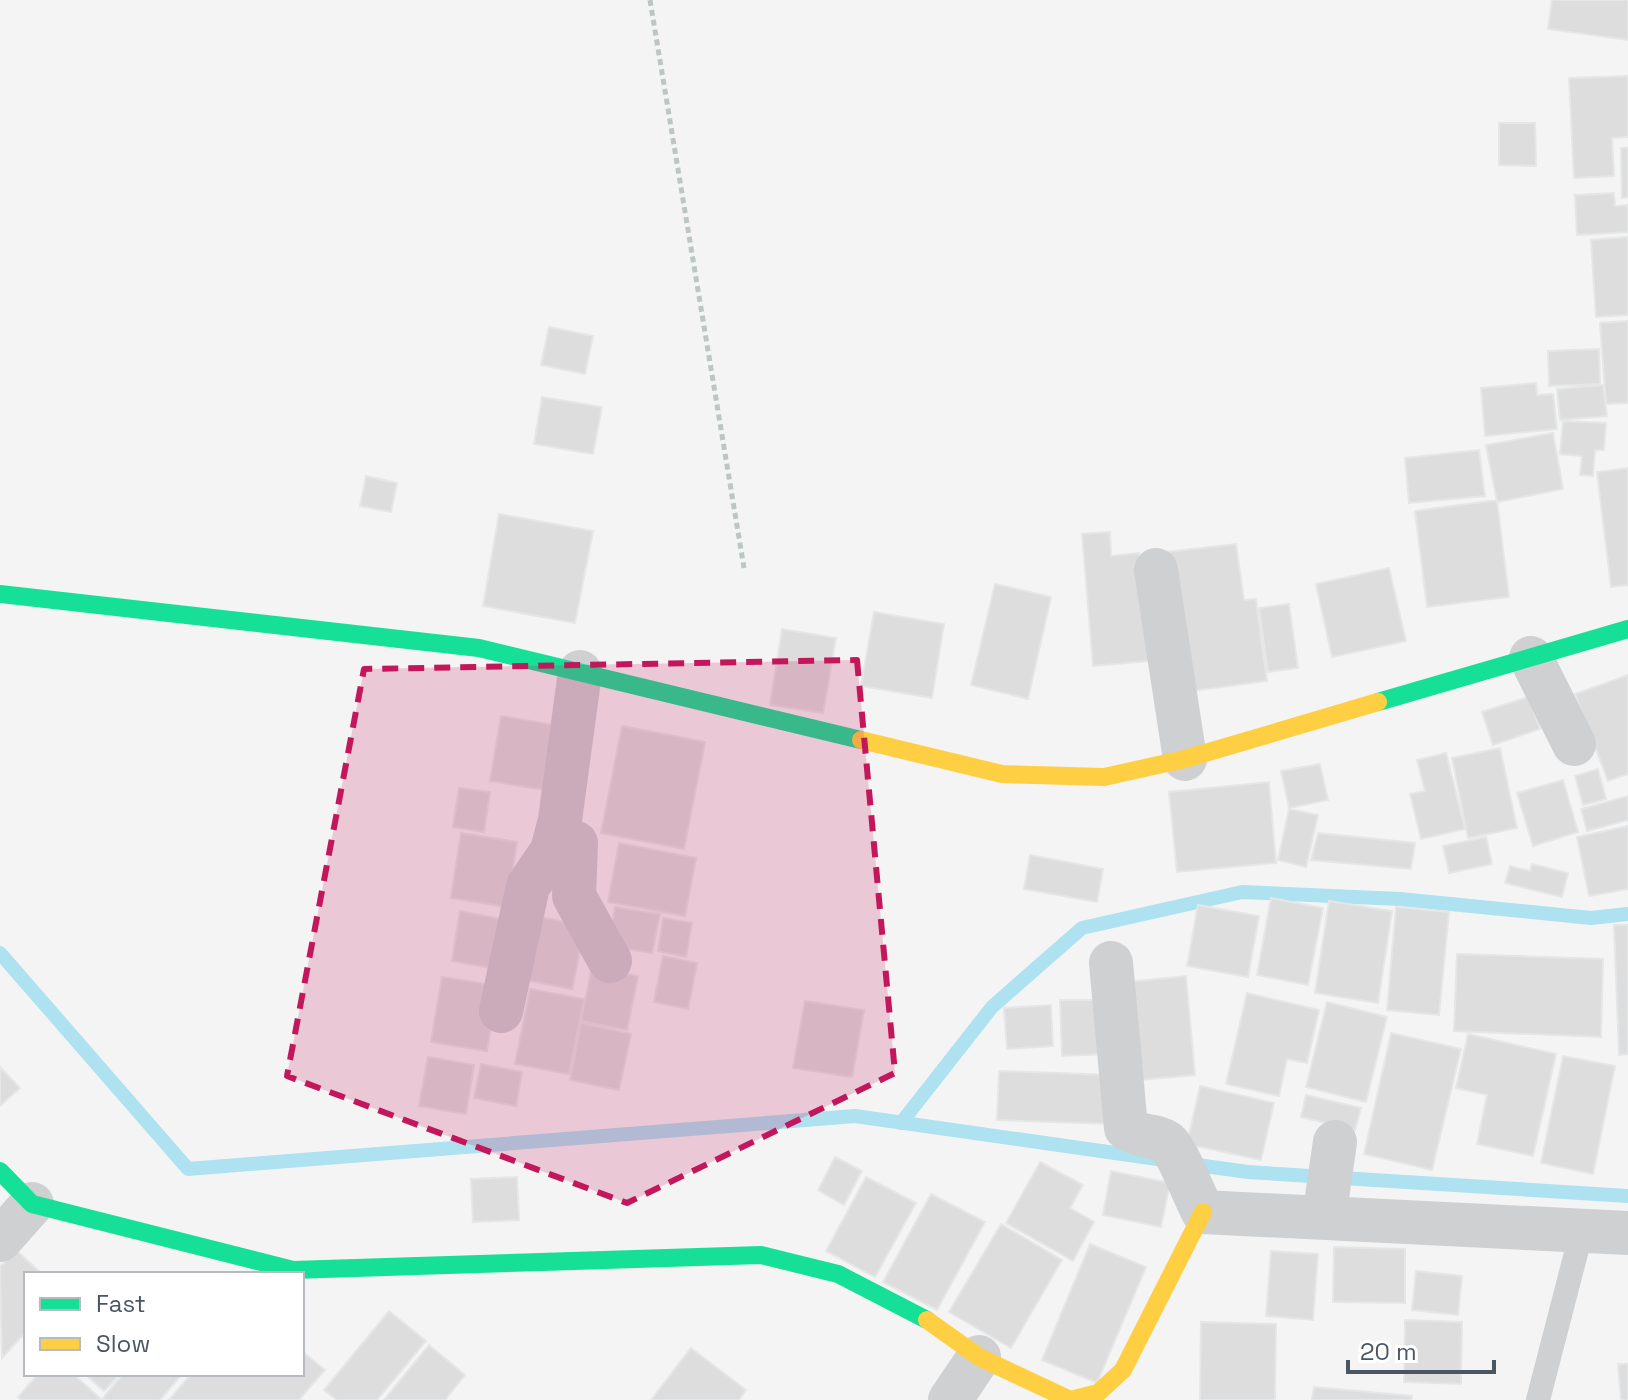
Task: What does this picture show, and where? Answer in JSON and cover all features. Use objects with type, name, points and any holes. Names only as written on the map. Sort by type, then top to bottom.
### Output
[{"type":"street","points":[[1156,570],[1185,759]]},
{"type":"street","points":[[0,594],[479,648],[1002,774],[1104,777],[1185,759],[1628,629]]},
{"type":"street","points":[[1531,658],[1574,744]]},
{"type":"street","points":[[580,672],[560,820],[574,842],[574,896],[610,961]]},
{"type":"street","points":[[501,1011],[528,886],[574,842]]},
{"type":"street","points":[[1111,963],[1126,1128],[1138,1136],[1159,1138],[1187,1179]]},
{"type":"street","points":[[0,1171],[32,1204],[293,1270],[761,1255],[838,1274],[929,1321],[979,1357],[1070,1400],[1098,1393],[1123,1370],[1187,1179]]},
{"type":"street","points":[[1187,1179],[1329,1180],[1582,1230],[1628,1233]]},
{"type":"street","points":[[0,1240],[32,1204]]},
{"type":"street","points":[[950,1400],[979,1357]]},
{"type":"lane","points":[[1538,1400],[1582,1230]]},
{"type":"path","points":[[650,0],[744,568]]},
{"type":"highlighted area","points":[[857,660],[895,1073],[627,1203],[287,1076],[364,669]]},
{"type":"building","points":[[1552,0],[1628,0],[1628,40],[1548,29]]},
{"type":"building","points":[[1628,76],[1628,137],[1612,138],[1614,176],[1574,178],[1569,78]]},
{"type":"building","points":[[1499,123],[1535,123],[1536,166],[1499,165]]},
{"type":"building","points":[[1621,148],[1628,148],[1628,197],[1622,198]]},
{"type":"building","points":[[1614,193],[1615,206],[1628,205],[1628,232],[1577,235],[1575,195]]},
{"type":"building","points":[[1628,237],[1628,315],[1596,317],[1591,240]]},
{"type":"building","points":[[1628,321],[1628,403],[1606,404],[1600,323]]},
{"type":"building","points":[[549,327],[593,336],[585,374],[541,365]]},
{"type":"building","points":[[1599,349],[1600,384],[1549,386],[1548,351]]},
{"type":"building","points":[[1536,383],[1537,395],[1553,394],[1557,429],[1485,436],[1481,388]]},
{"type":"building","points":[[1603,385],[1607,416],[1560,420],[1557,389]]},
{"type":"building","points":[[542,397],[602,407],[593,454],[534,444]]},
{"type":"building","points":[[1563,421],[1606,423],[1604,450],[1595,450],[1593,476],[1580,475],[1582,456],[1560,454]]},
{"type":"building","points":[[1553,433],[1563,489],[1497,502],[1486,445]]},
{"type":"building","points":[[1479,450],[1485,496],[1409,503],[1405,458]]},
{"type":"building","points":[[1628,468],[1628,585],[1611,587],[1597,472]]},
{"type":"building","points":[[366,476],[397,483],[391,512],[360,506]]},
{"type":"building","points":[[1497,500],[1509,597],[1427,607],[1415,511]]},
{"type":"building","points":[[499,514],[593,531],[575,623],[483,606]]},
{"type":"building","points":[[1110,532],[1111,556],[1139,553],[1149,661],[1093,666],[1082,534]]},
{"type":"building","points":[[1236,544],[1244,600],[1256,599],[1267,681],[1177,693],[1158,553]]},
{"type":"building","points":[[1389,568],[1406,641],[1332,657],[1316,584]]},
{"type":"building","points":[[995,584],[1051,597],[1028,699],[971,685]]},
{"type":"building","points":[[1289,604],[1298,668],[1268,672],[1259,608]]},
{"type":"building","points":[[874,612],[944,624],[932,698],[861,686]]},
{"type":"building","points":[[782,629],[836,638],[823,713],[770,705]]},
{"type":"building","points":[[1628,675],[1628,774],[1608,781],[1575,694]]},
{"type":"building","points":[[1528,697],[1540,729],[1493,745],[1482,712]]},
{"type":"building","points":[[501,716],[556,725],[546,790],[490,781]]},
{"type":"building","points":[[622,726],[705,742],[684,849],[601,833]]},
{"type":"building","points":[[1500,748],[1517,828],[1468,838],[1452,758]]},
{"type":"building","points":[[1446,753],[1465,829],[1421,839],[1410,794],[1425,791],[1417,760]]},
{"type":"building","points":[[1320,764],[1328,800],[1289,808],[1281,771]]},
{"type":"building","points":[[1598,769],[1606,799],[1583,805],[1575,776]]},
{"type":"building","points":[[1563,780],[1578,832],[1533,846],[1517,793]]},
{"type":"building","points":[[1269,782],[1276,863],[1177,872],[1169,792]]},
{"type":"building","points":[[459,788],[490,792],[484,832],[453,827]]},
{"type":"building","points":[[1628,796],[1628,820],[1587,831],[1581,809]]},
{"type":"building","points":[[1289,809],[1318,815],[1306,867],[1278,860]]},
{"type":"building","points":[[1628,826],[1628,889],[1589,896],[1577,837]]},
{"type":"building","points":[[461,833],[517,842],[507,907],[451,898]]},
{"type":"building","points":[[1318,833],[1415,843],[1411,869],[1311,860]]},
{"type":"building","points":[[1486,837],[1492,864],[1449,873],[1443,846]]},
{"type":"building","points":[[619,843],[696,858],[685,916],[608,902]]},
{"type":"building","points":[[1030,855],[1103,869],[1097,902],[1024,889]]},
{"type":"building","points":[[1532,864],[1568,873],[1562,897],[1505,883],[1510,866],[1530,871]]},
{"type":"building","points":[[1271,898],[1323,908],[1308,985],[1257,975]]},
{"type":"building","points":[[1329,901],[1392,911],[1378,1003],[1315,993]]},
{"type":"building","points":[[1198,905],[1259,916],[1248,977],[1187,966]]},
{"type":"building","points":[[615,907],[660,914],[652,953],[608,946]]},
{"type":"building","points":[[1396,907],[1449,912],[1439,1015],[1387,1010]]},
{"type":"building","points":[[460,911],[506,920],[497,969],[452,961]]},
{"type":"building","points":[[533,915],[585,927],[572,989],[520,979]]},
{"type":"building","points":[[663,918],[692,923],[686,957],[658,951]]},
{"type":"building","points":[[1614,925],[1628,925],[1628,1054],[1619,1055]]},
{"type":"building","points":[[1457,954],[1603,959],[1601,1037],[1454,1031]]},
{"type":"building","points":[[663,956],[697,963],[688,1009],[654,1002]]},
{"type":"building","points":[[592,967],[638,976],[627,1030],[581,1021]]},
{"type":"building","points":[[1186,976],[1195,1075],[1129,1081],[1118,983]]},
{"type":"building","points":[[442,977],[498,986],[487,1051],[431,1042]]},
{"type":"building","points":[[530,989],[584,999],[569,1074],[515,1064]]},
{"type":"building","points":[[1247,993],[1319,1010],[1307,1063],[1287,1059],[1279,1096],[1226,1084]]},
{"type":"building","points":[[1060,1000],[1105,1000],[1106,1054],[1062,1056]]},
{"type":"building","points":[[805,1001],[864,1010],[852,1077],[793,1068]]},
{"type":"building","points":[[1327,1002],[1387,1017],[1366,1102],[1306,1087]]},
{"type":"building","points":[[1051,1005],[1053,1046],[1007,1049],[1004,1008]]},
{"type":"building","points":[[581,1023],[631,1034],[619,1090],[570,1080]]},
{"type":"building","points":[[1391,1033],[1461,1049],[1432,1170],[1364,1154]]},
{"type":"building","points":[[1468,1034],[1556,1054],[1533,1156],[1477,1144],[1487,1095],[1456,1088]]},
{"type":"building","points":[[1563,1056],[1615,1066],[1593,1174],[1541,1163]]},
{"type":"building","points":[[428,1057],[474,1065],[466,1114],[419,1106]]},
{"type":"building","points":[[481,1064],[522,1072],[516,1106],[474,1098]]},
{"type":"building","points":[[0,1067],[20,1088],[0,1106]]},
{"type":"building","points":[[999,1071],[1115,1075],[1113,1124],[997,1120]]},
{"type":"building","points":[[1200,1086],[1274,1103],[1261,1160],[1187,1144]]},
{"type":"building","points":[[1306,1095],[1361,1108],[1355,1130],[1301,1117]]},
{"type":"building","points":[[835,1157],[862,1171],[844,1205],[818,1190]]},
{"type":"building","points":[[1040,1162],[1083,1185],[1070,1208],[1094,1222],[1073,1261],[1006,1223]]},
{"type":"building","points":[[1111,1171],[1170,1183],[1161,1227],[1103,1215]]},
{"type":"building","points":[[517,1177],[519,1220],[473,1222],[471,1179]]},
{"type":"building","points":[[866,1177],[916,1203],[875,1277],[826,1251]]},
{"type":"building","points":[[931,1194],[985,1222],[937,1310],[883,1282]]},
{"type":"building","points":[[1001,1224],[1062,1260],[1011,1348],[949,1312]]},
{"type":"building","points":[[1090,1244],[1146,1267],[1097,1383],[1042,1360]]},
{"type":"building","points":[[1334,1247],[1405,1249],[1405,1303],[1333,1302]]},
{"type":"building","points":[[16,1250],[40,1272],[24,1272],[24,1334],[2,1358],[0,1267]]},
{"type":"building","points":[[1271,1251],[1318,1254],[1313,1320],[1266,1316]]},
{"type":"building","points":[[1416,1271],[1462,1276],[1458,1315],[1412,1310]]},
{"type":"building","points":[[389,1311],[426,1341],[377,1400],[337,1400],[324,1390]]},
{"type":"building","points":[[1405,1320],[1462,1322],[1461,1384],[1404,1382]]},
{"type":"building","points":[[1201,1322],[1276,1324],[1275,1400],[1200,1400]]},
{"type":"building","points":[[429,1345],[465,1375],[445,1400],[384,1400]]},
{"type":"building","points":[[691,1348],[746,1390],[739,1400],[651,1400]]},
{"type":"building","points":[[304,1353],[325,1370],[299,1400],[169,1400],[189,1376],[304,1376]]},
{"type":"building","points":[[1618,1364],[1628,1364],[1628,1400],[1621,1400]]},
{"type":"building","points":[[36,1376],[75,1376],[102,1400],[22,1400],[18,1397]]},
{"type":"building","points":[[87,1376],[118,1376],[104,1391]]},
{"type":"building","points":[[121,1376],[180,1376],[160,1400],[103,1398]]},
{"type":"building","points":[[1314,1387],[1412,1396],[1411,1400],[1312,1400]]},
{"type":"waterway","points":[[901,1123],[992,1007],[1082,928],[1242,892],[1400,899],[1591,918],[1628,914]]},
{"type":"waterway","points":[[0,953],[188,1169],[855,1116],[1157,1159]]},
{"type":"waterway","points":[[1190,1164],[1248,1172],[1628,1196]]},
{"type":"traffic: fast","points":[[0,594],[479,648],[861,740]]},
{"type":"traffic: fast","points":[[1378,702],[1628,629]]},
{"type":"traffic: fast","points":[[0,1171],[32,1204],[293,1270],[761,1255],[838,1274],[927,1320]]},
{"type":"traffic: slow","points":[[861,740],[1002,774],[1104,777],[1185,759],[1378,702]]},
{"type":"traffic: slow","points":[[927,1320],[979,1357],[1070,1400],[1098,1393],[1123,1370],[1203,1212]]}]
